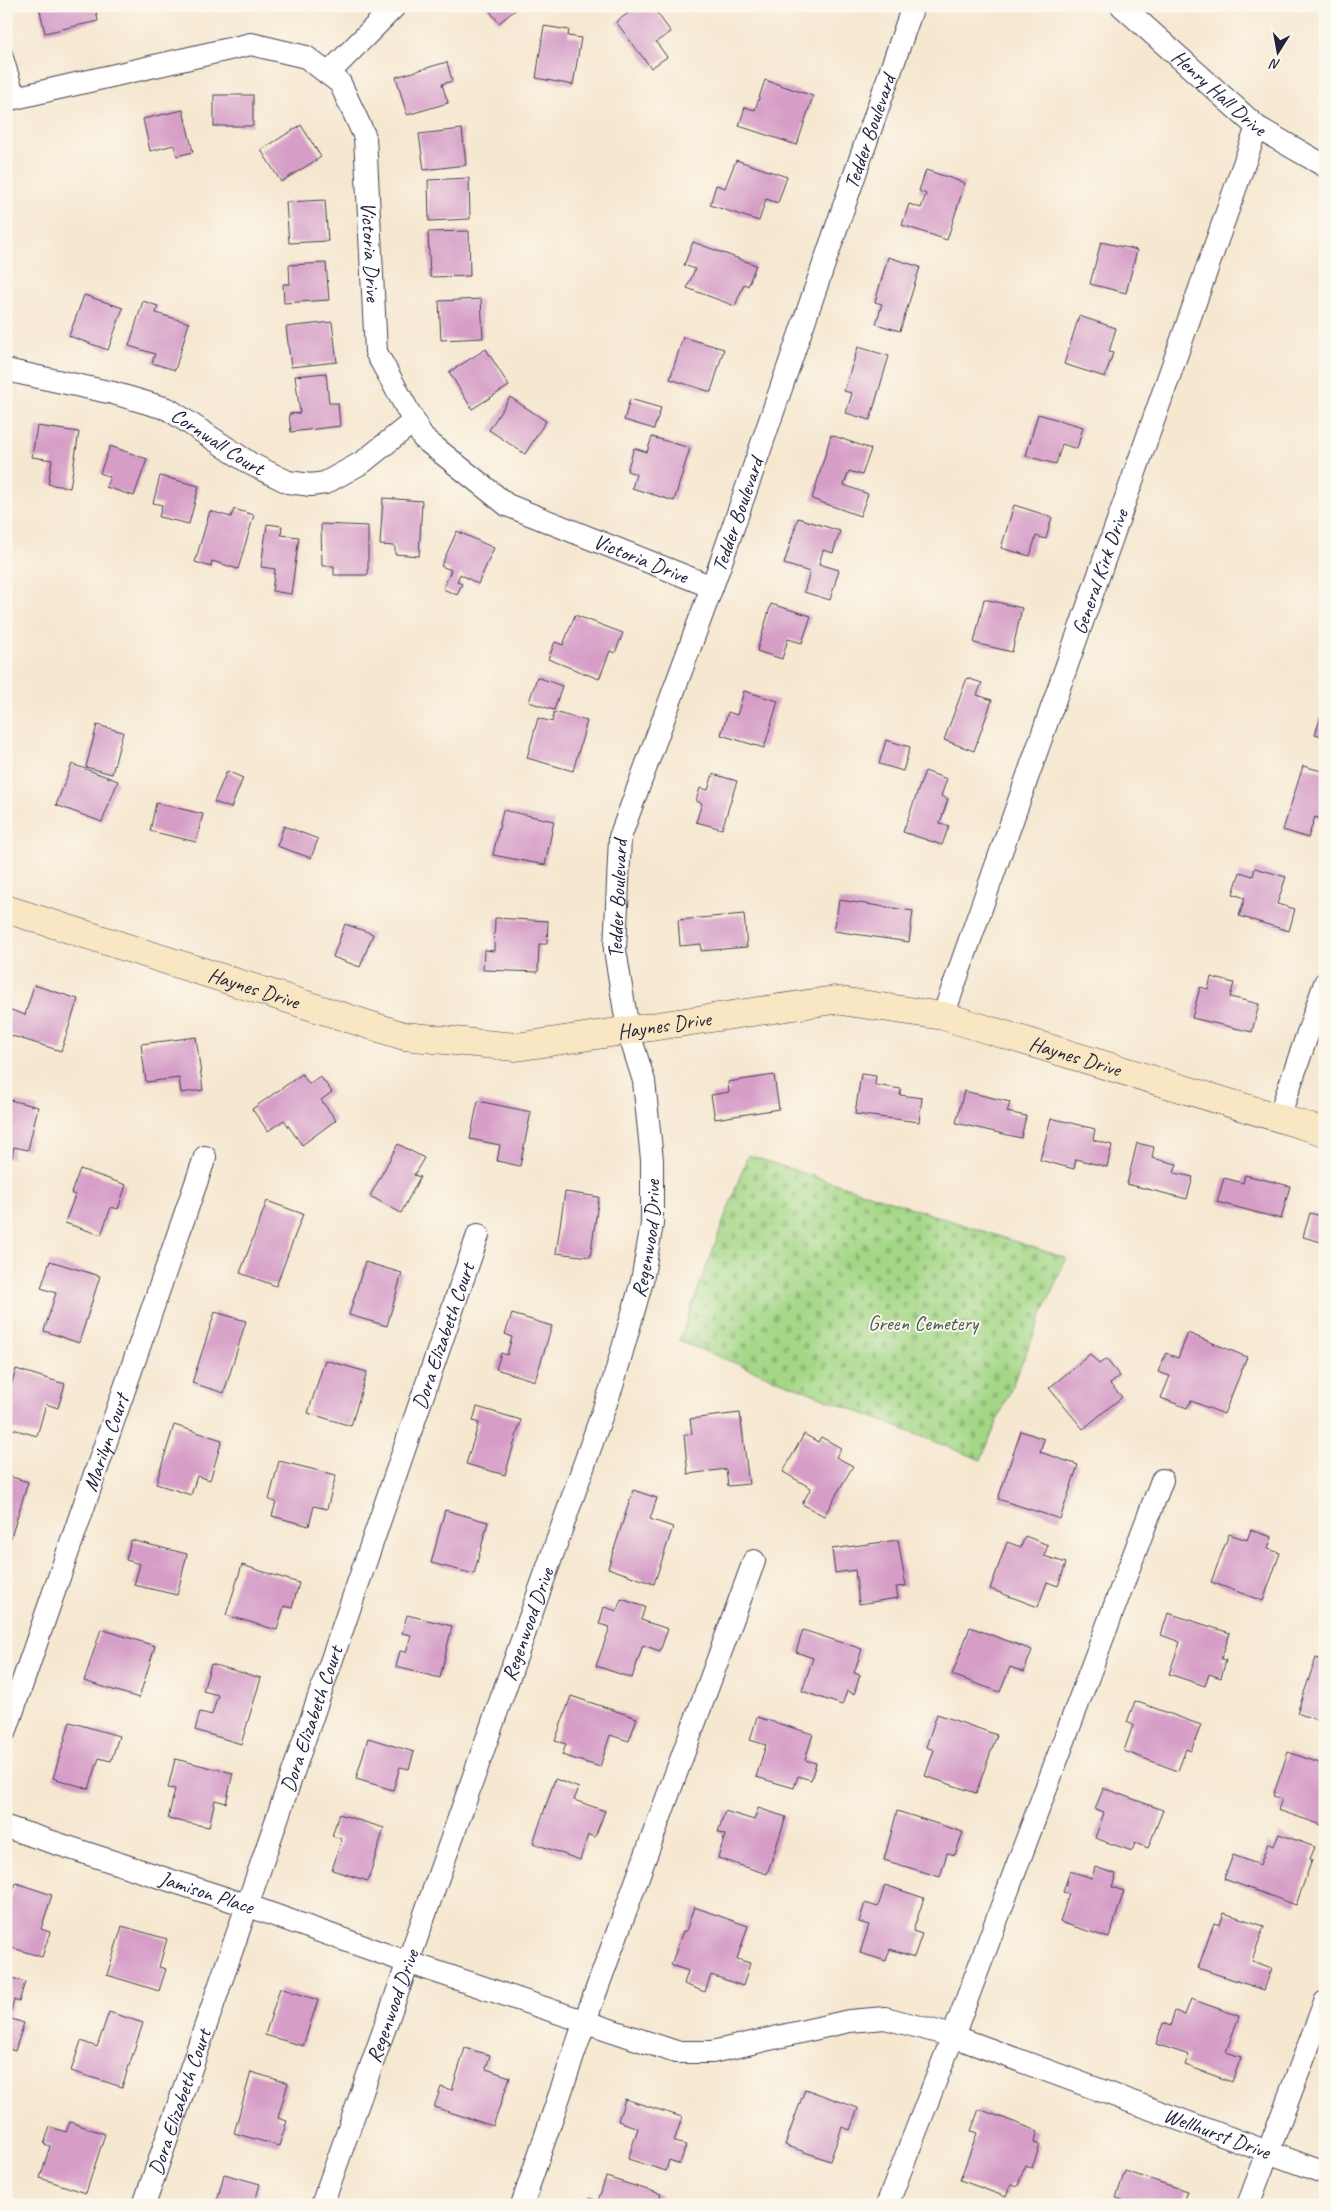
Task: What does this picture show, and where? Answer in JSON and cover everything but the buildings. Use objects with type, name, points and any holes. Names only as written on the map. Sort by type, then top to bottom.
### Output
[{"type":"street","points":[[328,74],[395,6]]},
{"type":"street","name":"Tedder Boulevard","points":[[628,1030],[615,950],[620,837],[712,586],[913,6]]},
{"type":"street","name":"Henry Hall Drive","points":[[1122,6],[1257,127],[1325,166]]},
{"type":"street","name":"Victoria Drive","points":[[13,99],[251,44],[306,57],[340,83],[365,137],[376,352],[423,438],[507,505],[712,586]]},
{"type":"street","name":"General Kirk Drive","points":[[943,1016],[1257,127]]},
{"type":"street","name":"Cornwall Court","points":[[6,370],[113,393],[168,409],[251,464],[288,482],[311,485],[325,483],[363,462],[414,421]]},
{"type":"street","name":"Haynes Drive","points":[[6,909],[404,1036],[516,1047],[834,1000],[943,1016],[1325,1132]]},
{"type":"street","points":[[1279,1117],[1325,983]]},
{"type":"street","name":"Regenwood Drive","points":[[322,2205],[613,1383],[642,1281],[652,1224],[652,1160],[644,1081],[628,1030]]},
{"type":"street","name":"Marilyn Court","points":[[6,1730],[205,1157]]},
{"type":"street","name":"Dora Elizabeth Court","points":[[144,2205],[478,1234]]},
{"type":"street","points":[[887,2205],[953,2036],[1162,1480]]},
{"type":"street","points":[[522,2205],[585,2021],[754,1561]]},
{"type":"street","name":"Jamison Place","points":[[6,1827],[246,1905],[407,1962],[585,2021]]},
{"type":"street","points":[[1248,2205],[1325,2002]]},
{"type":"street","name":"Wellhurst Drive","points":[[585,2021],[676,2052],[712,2052],[849,2021],[885,2018],[953,2036],[1325,2173]]},
{"type":"lane","points":[[6,52],[13,99]]},
{"type":"green space","name":"Green Cemetery","points":[[748,1155],[1066,1258],[981,1460],[679,1341]]}]
